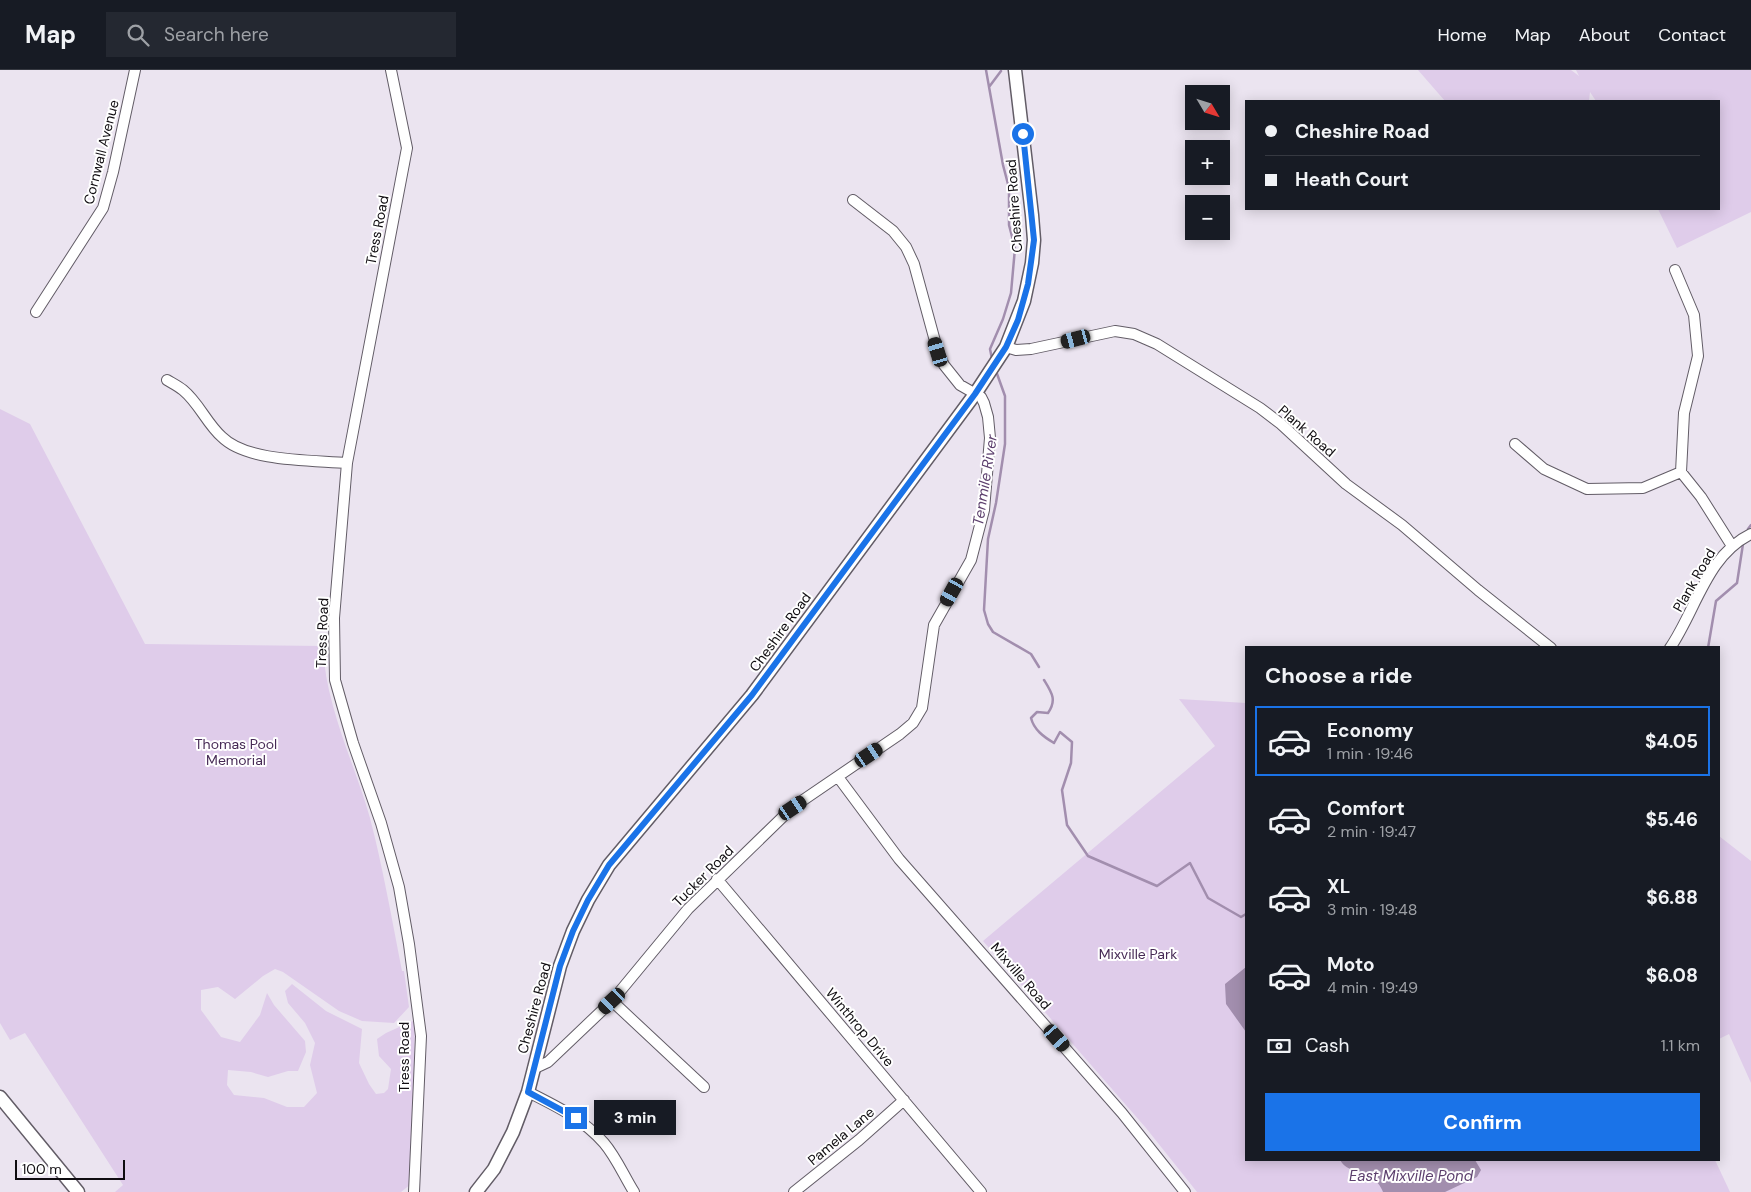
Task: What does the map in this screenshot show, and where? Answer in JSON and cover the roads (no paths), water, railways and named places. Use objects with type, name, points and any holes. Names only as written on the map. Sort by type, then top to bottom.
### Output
[{"type":"main road","name":"Cheshire Road","points":[[476,1192],[494,1168],[509,1139],[528,1092],[560,966],[584,907],[609,865],[752,695],[975,394],[1006,347],[1018,320],[1028,284],[1034,240],[1015,70]]},
{"type":"main road","points":[[0,1098],[78,1192]]},
{"type":"street","name":"Cornwall Avenue","points":[[36,312],[103,208],[113,172],[135,70]]},
{"type":"street","name":"Tress Road","points":[[391,70],[407,148],[347,463],[334,618],[334,680],[353,743],[381,823],[398,887],[409,944],[421,1036],[414,1192]]},
{"type":"street","points":[[853,200],[893,231],[906,247],[914,264],[938,352],[944,365],[960,385],[975,394]]},
{"type":"street","points":[[1675,270],[1694,316],[1698,356],[1684,413],[1681,472],[1701,497],[1732,546]]},
{"type":"street","name":"Plank Road","points":[[1006,347],[1016,350],[1031,348],[1115,331],[1134,334],[1157,344],[1260,408],[1281,424],[1341,480],[1402,525],[1478,590],[1549,646]]},
{"type":"street","points":[[167,380],[184,390],[221,437],[246,452],[262,456],[347,463]]},
{"type":"street","name":"Tucker Road","points":[[533,1069],[548,1062],[612,1001],[688,909],[717,879],[793,808],[913,723],[922,708],[934,625],[971,560],[984,510],[990,438],[988,417],[984,403],[981,397],[975,394]]},
{"type":"street","points":[[1515,444],[1544,469],[1587,489],[1643,488],[1681,472]]},
{"type":"street","name":"Plank Road","points":[[1671,646],[1724,553],[1751,534]]},
{"type":"street","name":"Mixville Road","points":[[838,777],[899,859],[1122,1113],[1185,1192]]},
{"type":"street","name":"Winthrop Drive","points":[[717,879],[981,1192]]},
{"type":"street","points":[[612,1001],[704,1087]]},
{"type":"street","points":[[528,1092],[564,1110],[587,1126],[605,1144],[634,1192]]},
{"type":"street","name":"Pamela Lane","points":[[794,1192],[859,1140],[904,1100]]},
{"type":"water","points":[[1245,968],[1245,1031],[1226,1004],[1225,984]]},
{"type":"water","name":"East Mixville Pond","points":[[1341,1161],[1476,1161],[1481,1170],[1477,1177],[1445,1192],[1383,1192],[1372,1177],[1350,1169]]},
{"type":"waterway","name":"Tenmile River","points":[[986,70],[1009,188],[1009,225],[1015,248],[1011,293],[1003,319],[990,349],[992,359]]},
{"type":"waterway","points":[[989,87],[1001,71]]},
{"type":"waterway","name":"Tenmile River","points":[[996,371],[1005,396],[1005,444],[996,503],[988,539],[984,610],[988,624],[993,632],[1031,654],[1039,667]]},
{"type":"waterway","points":[[1748,529],[1751,525]]},
{"type":"waterway","points":[[1708,646],[1716,601],[1737,583],[1743,544]]},
{"type":"waterway","name":"Tenmile River","points":[[1044,680],[1052,696],[1051,708],[1048,713],[1037,712],[1031,718],[1037,730],[1054,743],[1060,732],[1072,742],[1071,763],[1062,790],[1067,825],[1088,856],[1157,886],[1190,863],[1208,898],[1241,917],[1245,915]]},
{"type":"park label","name":"Thomas Pool Memorial","points":[[236,752]]},
{"type":"park label","name":"Mixville Park","points":[[1138,954]]}]
